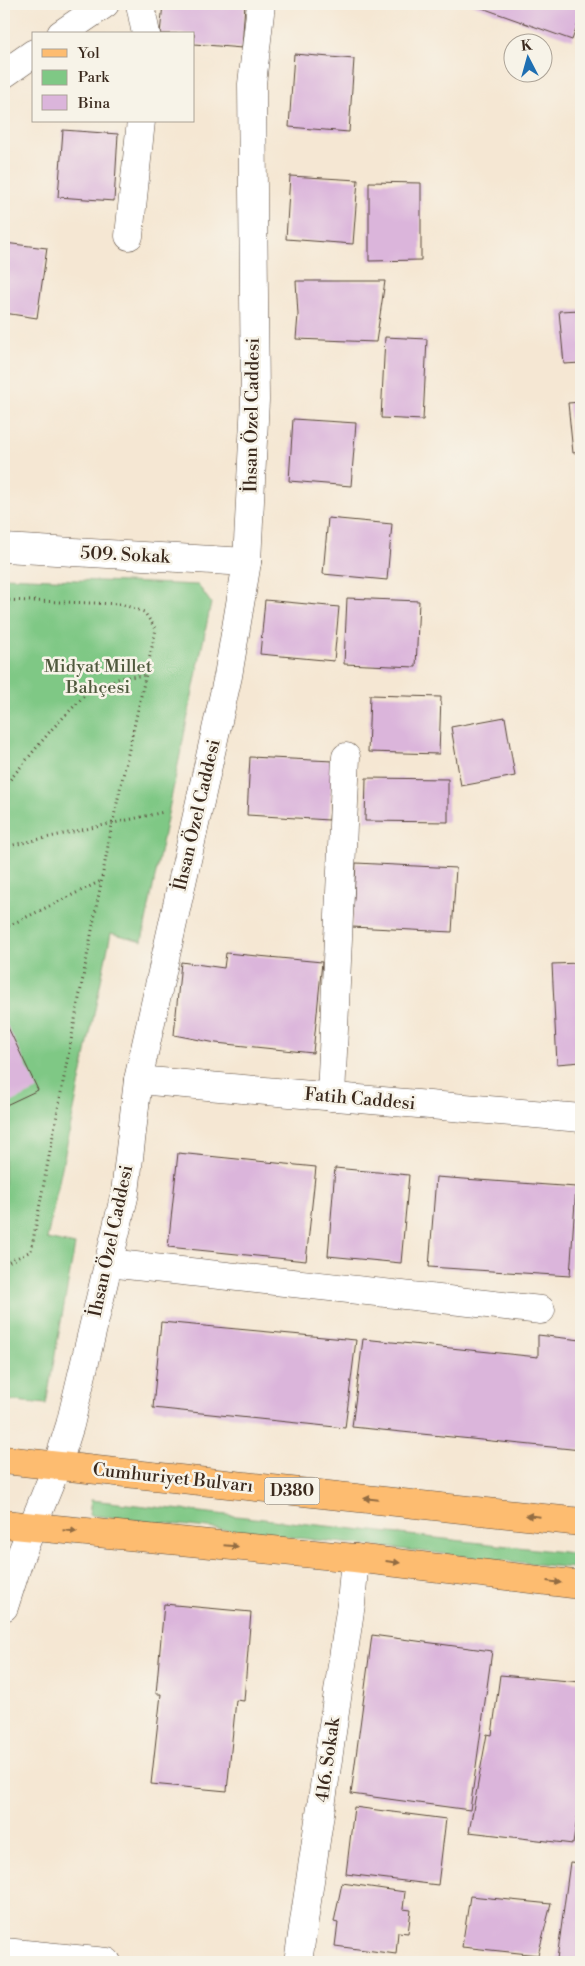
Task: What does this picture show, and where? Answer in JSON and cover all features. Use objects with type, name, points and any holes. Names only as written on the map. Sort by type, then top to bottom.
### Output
[{"type":"main road","name":"Cumhuriyet Bulvarı","points":[[4,1460],[581,1522]]},
{"type":"main road","points":[[4,1524],[354,1558],[581,1585]]},
{"type":"street","points":[[64,32],[105,4]]},
{"type":"street","points":[[140,4],[146,32]]},
{"type":"street","name":"İhsan Özel Caddesi","points":[[4,1606],[20,1557],[57,1466],[70,1425],[125,1193],[138,1080],[228,676],[247,562],[255,400],[252,84],[261,4]]},
{"type":"street","points":[[4,74],[32,54]]},
{"type":"street","points":[[129,236],[141,122]]},
{"type":"street","name":"509. Sokak","points":[[4,548],[247,562]]},
{"type":"street","points":[[331,1097],[346,758]]},
{"type":"street","name":"Fatih Caddesi","points":[[138,1080],[581,1118]]},
{"type":"street","points":[[108,1263],[541,1310]]},
{"type":"street","name":"416. Sokak","points":[[298,1962],[351,1604],[354,1558]]},
{"type":"street","points":[[4,1952],[107,1962]]},
{"type":"path","points":[[4,600],[121,604],[144,612],[156,629],[112,825],[31,1251],[4,1264]]},
{"type":"path","points":[[4,787],[52,729],[93,687],[121,678],[146,675]]},
{"type":"path","points":[[4,847],[112,825],[200,803]]},
{"type":"path","points":[[4,928],[101,881]]},
{"type":"green space","name":"Midyat Millet Bahçesi","points":[[4,577],[198,585],[211,603],[142,941],[111,933],[47,1239],[75,1245],[46,1404],[4,1400]]},
{"type":"green space","points":[[91,1500],[581,1554],[581,1569],[89,1515]]},
{"type":"building","points":[[163,4],[245,4],[242,48],[195,44],[195,32],[160,32]]},
{"type":"building","points":[[471,4],[581,4],[581,15],[572,40]]},
{"type":"building","points":[[294,54],[354,59],[349,132],[289,127]]},
{"type":"building","points":[[63,130],[118,134],[114,201],[58,197]]},
{"type":"building","points":[[290,176],[358,180],[353,244],[286,239]]},
{"type":"building","points":[[369,182],[421,183],[421,260],[369,261]]},
{"type":"building","points":[[4,243],[47,248],[37,318],[4,313]]},
{"type":"building","points":[[296,281],[385,281],[376,342],[296,339],[298,315]]},
{"type":"building","points":[[581,310],[581,363],[564,364],[559,311]]},
{"type":"building","points":[[385,337],[427,339],[423,420],[381,418]]},
{"type":"building","points":[[581,402],[581,452],[573,453],[568,403]]},
{"type":"building","points":[[293,419],[356,423],[351,486],[289,481]]},
{"type":"building","points":[[328,518],[392,524],[387,580],[323,574]]},
{"type":"building","points":[[347,598],[419,601],[416,667],[344,664]]},
{"type":"building","points":[[265,600],[339,607],[334,661],[260,654]]},
{"type":"building","points":[[370,695],[441,697],[439,754],[368,752]]},
{"type":"building","points":[[505,717],[515,776],[461,786],[451,727]]},
{"type":"building","points":[[250,757],[333,761],[329,820],[247,815]]},
{"type":"building","points":[[366,778],[448,779],[448,822],[365,821]]},
{"type":"building","points":[[356,863],[456,868],[452,932],[352,927]]},
{"type":"building","points":[[226,953],[322,962],[313,1053],[216,1043],[174,1035],[181,962],[224,968]]},
{"type":"building","points":[[581,963],[581,1062],[557,1064],[552,964]]},
{"type":"building","points":[[4,1019],[38,1090],[4,1106]]},
{"type":"building","points":[[178,1153],[316,1167],[306,1261],[168,1247]]},
{"type":"building","points":[[335,1168],[409,1175],[401,1263],[328,1256]]},
{"type":"building","points":[[436,1177],[576,1187],[570,1276],[429,1267]]},
{"type":"building","points":[[161,1322],[356,1340],[345,1428],[153,1408]]},
{"type":"building","points":[[538,1335],[581,1340],[581,1450],[352,1427],[363,1339],[538,1357]]},
{"type":"building","points":[[164,1604],[251,1612],[244,1701],[236,1700],[227,1791],[151,1784],[161,1694],[156,1694]]},
{"type":"building","points":[[372,1635],[492,1651],[470,1810],[351,1794]]},
{"type":"building","points":[[500,1675],[581,1682],[581,1794],[573,1844],[469,1832],[487,1734],[492,1735]]},
{"type":"building","points":[[354,1807],[446,1819],[438,1885],[346,1874]]},
{"type":"building","points":[[570,1862],[581,1863],[581,1962],[557,1959]]},
{"type":"building","points":[[342,1883],[405,1892],[403,1909],[411,1910],[408,1933],[398,1932],[396,1954],[335,1946],[338,1923],[334,1922]]},
{"type":"building","points":[[470,1896],[551,1904],[538,1955],[462,1947]]}]
